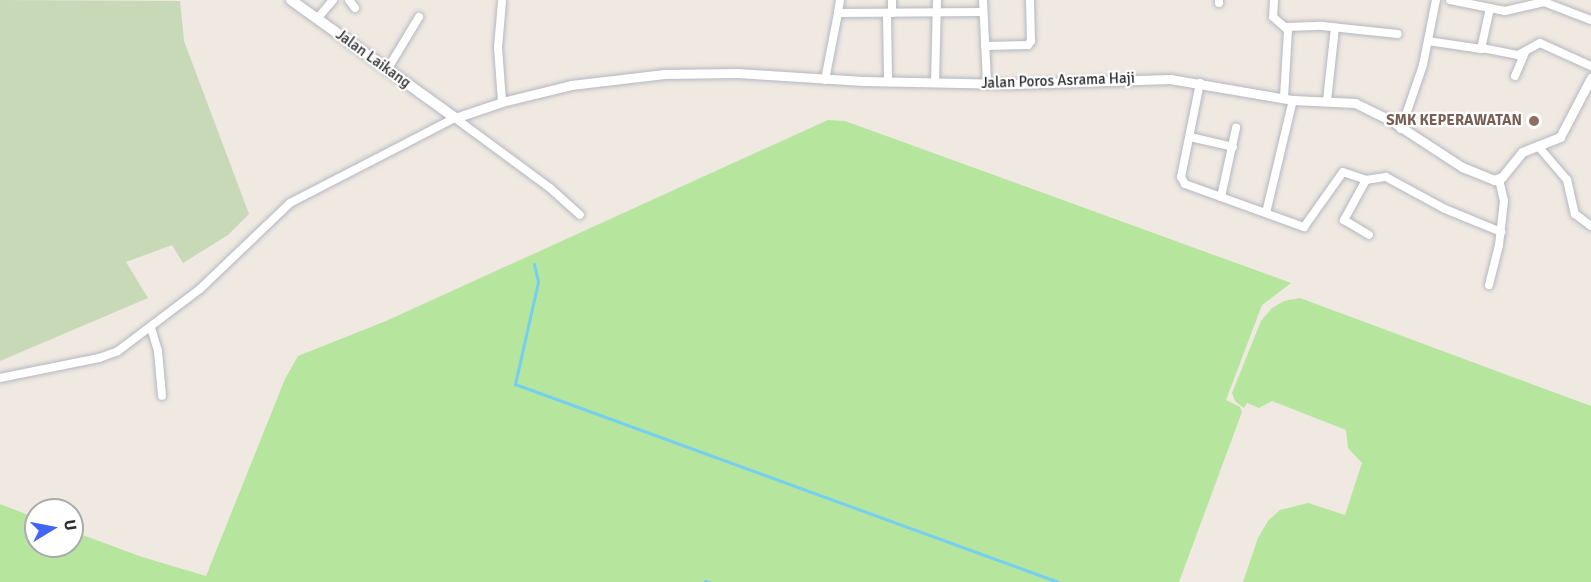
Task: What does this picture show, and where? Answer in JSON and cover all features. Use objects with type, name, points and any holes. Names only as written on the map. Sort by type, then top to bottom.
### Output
[{"type":"main road","name":"Jalan Laikang","points":[[291,0],[455,118]]},
{"type":"street","points":[[317,19],[333,0]]},
{"type":"street","points":[[349,0],[356,8]]},
{"type":"street","points":[[825,80],[840,0]]},
{"type":"street","points":[[888,81],[891,0]]},
{"type":"street","points":[[935,83],[937,0]]},
{"type":"street","points":[[983,0],[987,83]]},
{"type":"street","points":[[985,46],[1028,45],[1031,41],[1030,0]]},
{"type":"street","points":[[1274,0],[1273,17],[1286,27],[1335,27],[1398,34]]},
{"type":"street","points":[[1401,129],[1428,41],[1436,0]]},
{"type":"street","points":[[1450,0],[1511,10],[1544,2],[1591,20]]},
{"type":"street","points":[[502,2],[498,48],[502,102]]},
{"type":"street","points":[[1482,48],[1490,8]]},
{"type":"street","points":[[838,13],[983,12]]},
{"type":"street","points":[[387,70],[419,17]]},
{"type":"street","points":[[1266,213],[1289,99],[1286,27]]},
{"type":"street","points":[[1326,101],[1335,27]]},
{"type":"street","points":[[1428,41],[1515,55],[1525,53]]},
{"type":"street","points":[[1515,76],[1525,53],[1533,45],[1540,43],[1591,66]]},
{"type":"street","name":"Jalan Poros Asrama Haji","points":[[455,118],[502,102],[571,85],[664,74],[737,73],[825,80],[935,83],[1156,78],[1200,83],[1289,99],[1354,103],[1378,113],[1462,167],[1483,178],[1499,179]]},
{"type":"street","points":[[1490,285],[1504,201],[1499,179],[1518,156],[1538,146],[1553,142],[1563,133],[1591,78]]},
{"type":"street","points":[[1200,83],[1181,182],[1306,226],[1343,172],[1366,180],[1390,178],[1445,209],[1500,232]]},
{"type":"street","points":[[0,378],[106,356],[151,328],[200,290],[290,202],[455,118],[550,188],[580,215]]},
{"type":"street","points":[[1221,197],[1236,128]]},
{"type":"street","points":[[1190,137],[1233,147]]},
{"type":"street","points":[[1538,146],[1567,180],[1575,214],[1591,225]]},
{"type":"street","points":[[1366,180],[1344,220],[1369,235]]},
{"type":"street","points":[[151,328],[158,351],[162,396]]},
{"type":"green space","points":[[0,0],[180,1],[184,41],[249,214],[228,235],[183,263],[172,245],[126,262],[148,298],[0,361]]},
{"type":"green space","points":[[828,120],[845,121],[1291,283],[1262,305],[1226,400],[1240,407],[1242,412],[1179,582],[0,582],[0,504],[24,513],[24,558],[84,558],[84,535],[142,557],[206,576],[285,379],[298,356],[386,321]]},
{"type":"green space","points":[[1300,298],[1591,406],[1591,582],[1243,582],[1258,538],[1268,521],[1280,510],[1308,503],[1345,515],[1362,463],[1348,448],[1346,430],[1272,401],[1259,408],[1247,403],[1244,408],[1235,401],[1232,393],[1261,321],[1272,308],[1284,301]]},
{"type":"waterway","points":[[534,264],[538,282],[515,384],[1058,582]]},
{"type":"waterway","points":[[705,581],[709,582]]},
{"type":"place","name":"SMK KEPERAWATAN","points":[[1534,121]]}]
